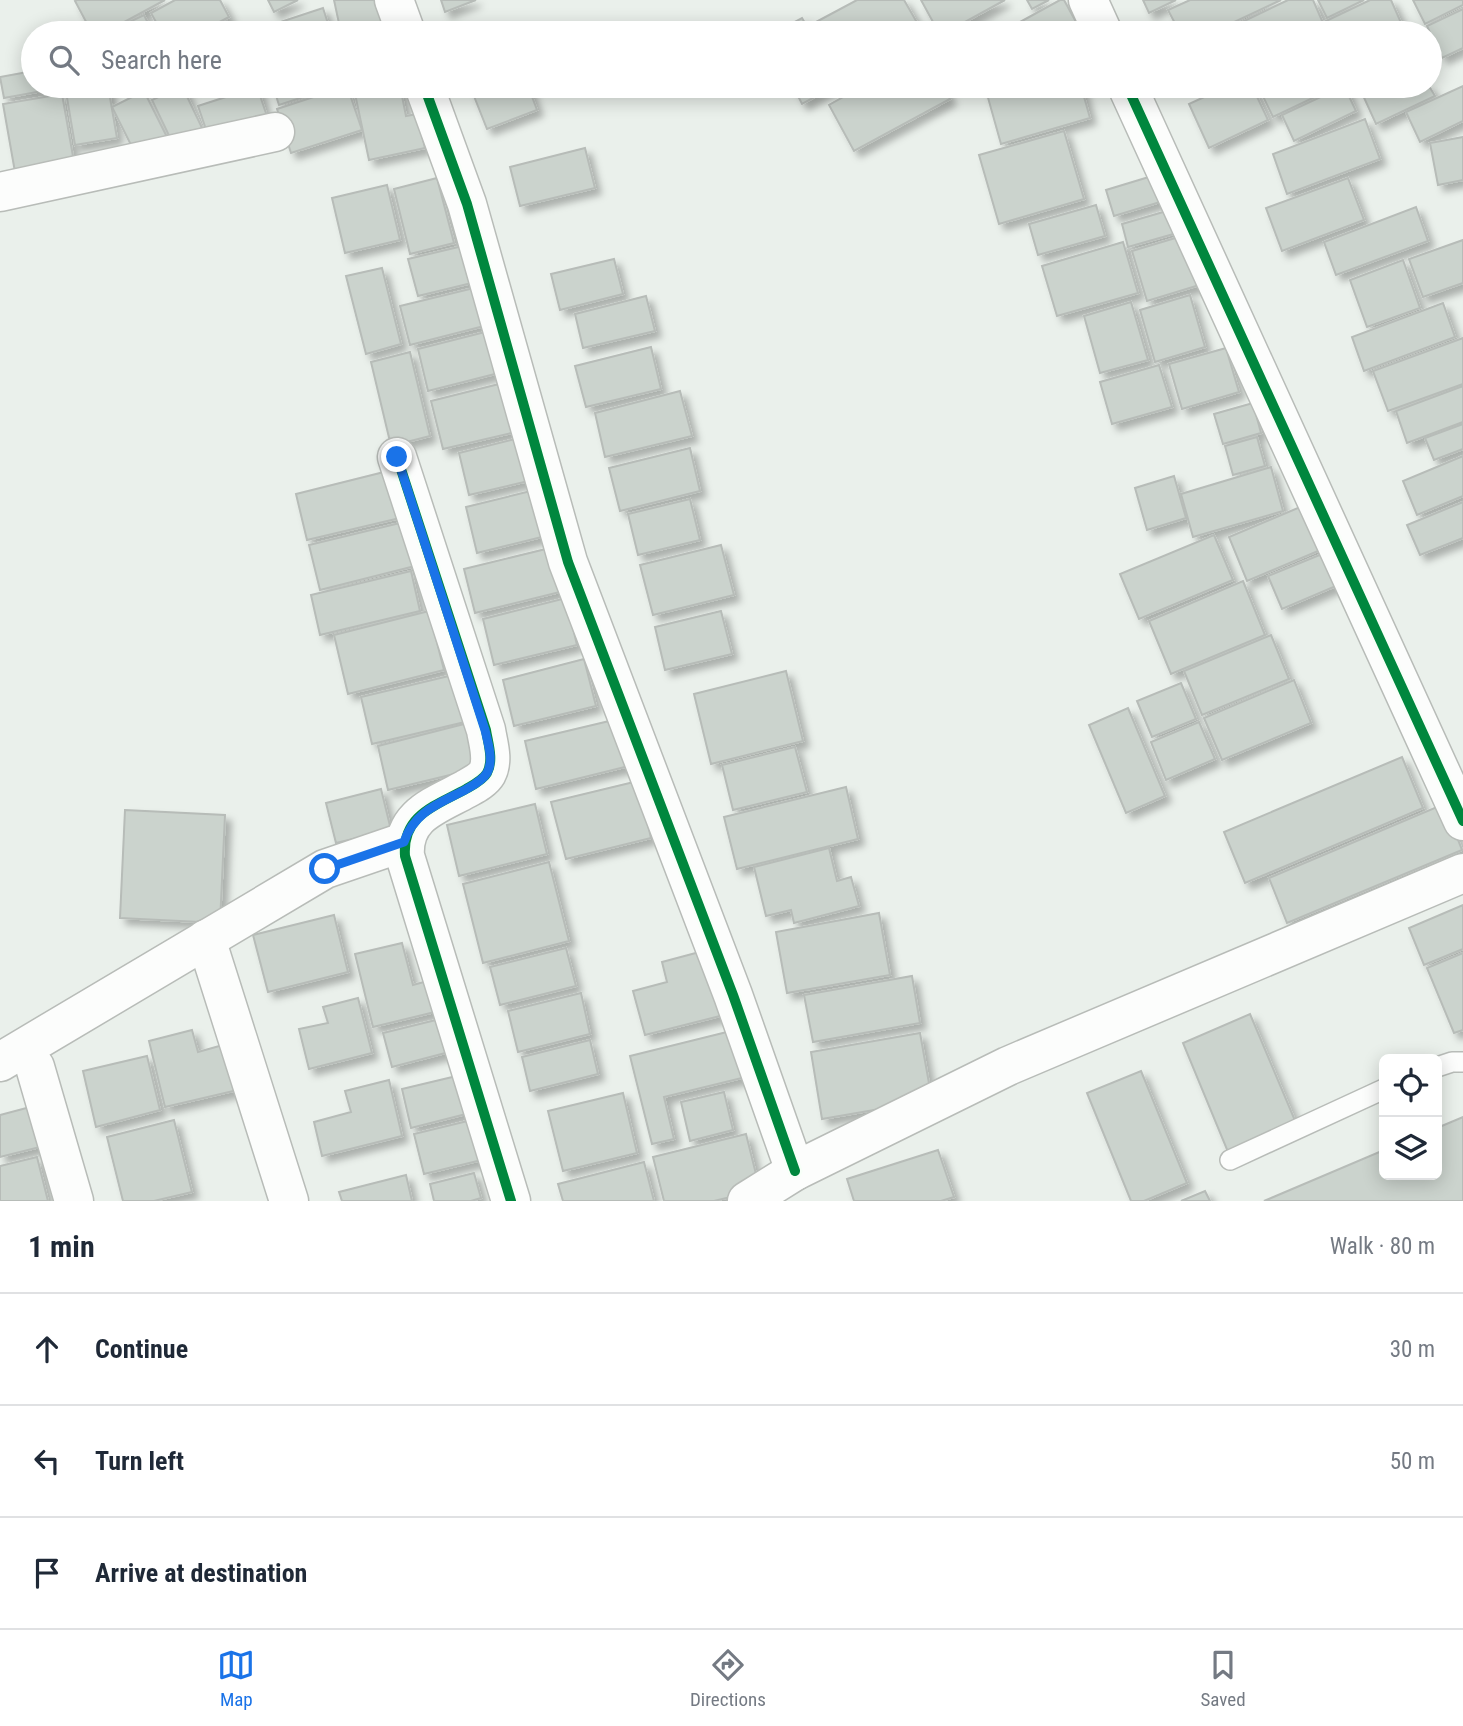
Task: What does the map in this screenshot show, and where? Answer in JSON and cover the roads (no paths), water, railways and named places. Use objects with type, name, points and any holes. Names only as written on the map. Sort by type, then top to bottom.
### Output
[{"type":"street","points":[[394,0],[402,21]]},
{"type":"street","points":[[1088,0],[1098,21]]},
{"type":"street","points":[[428,98],[467,204],[568,562],[733,995],[795,1171]]},
{"type":"street","points":[[1132,98],[1463,821]]},
{"type":"street","points":[[0,192],[275,132]]},
{"type":"street","points":[[397,457],[491,755],[487,773],[476,783],[421,814],[409,828],[404,842],[405,856],[511,1201]]},
{"type":"street","points":[[74,1201],[18,1064],[206,939],[325,869],[404,842]]},
{"type":"street","points":[[747,1201],[795,1171],[1008,1066],[1463,873]]},
{"type":"street","points":[[206,939],[289,1201]]},
{"type":"lane","points":[[1442,1065],[1463,1062]]},
{"type":"lane","points":[[1230,1160],[1379,1091]]}]
